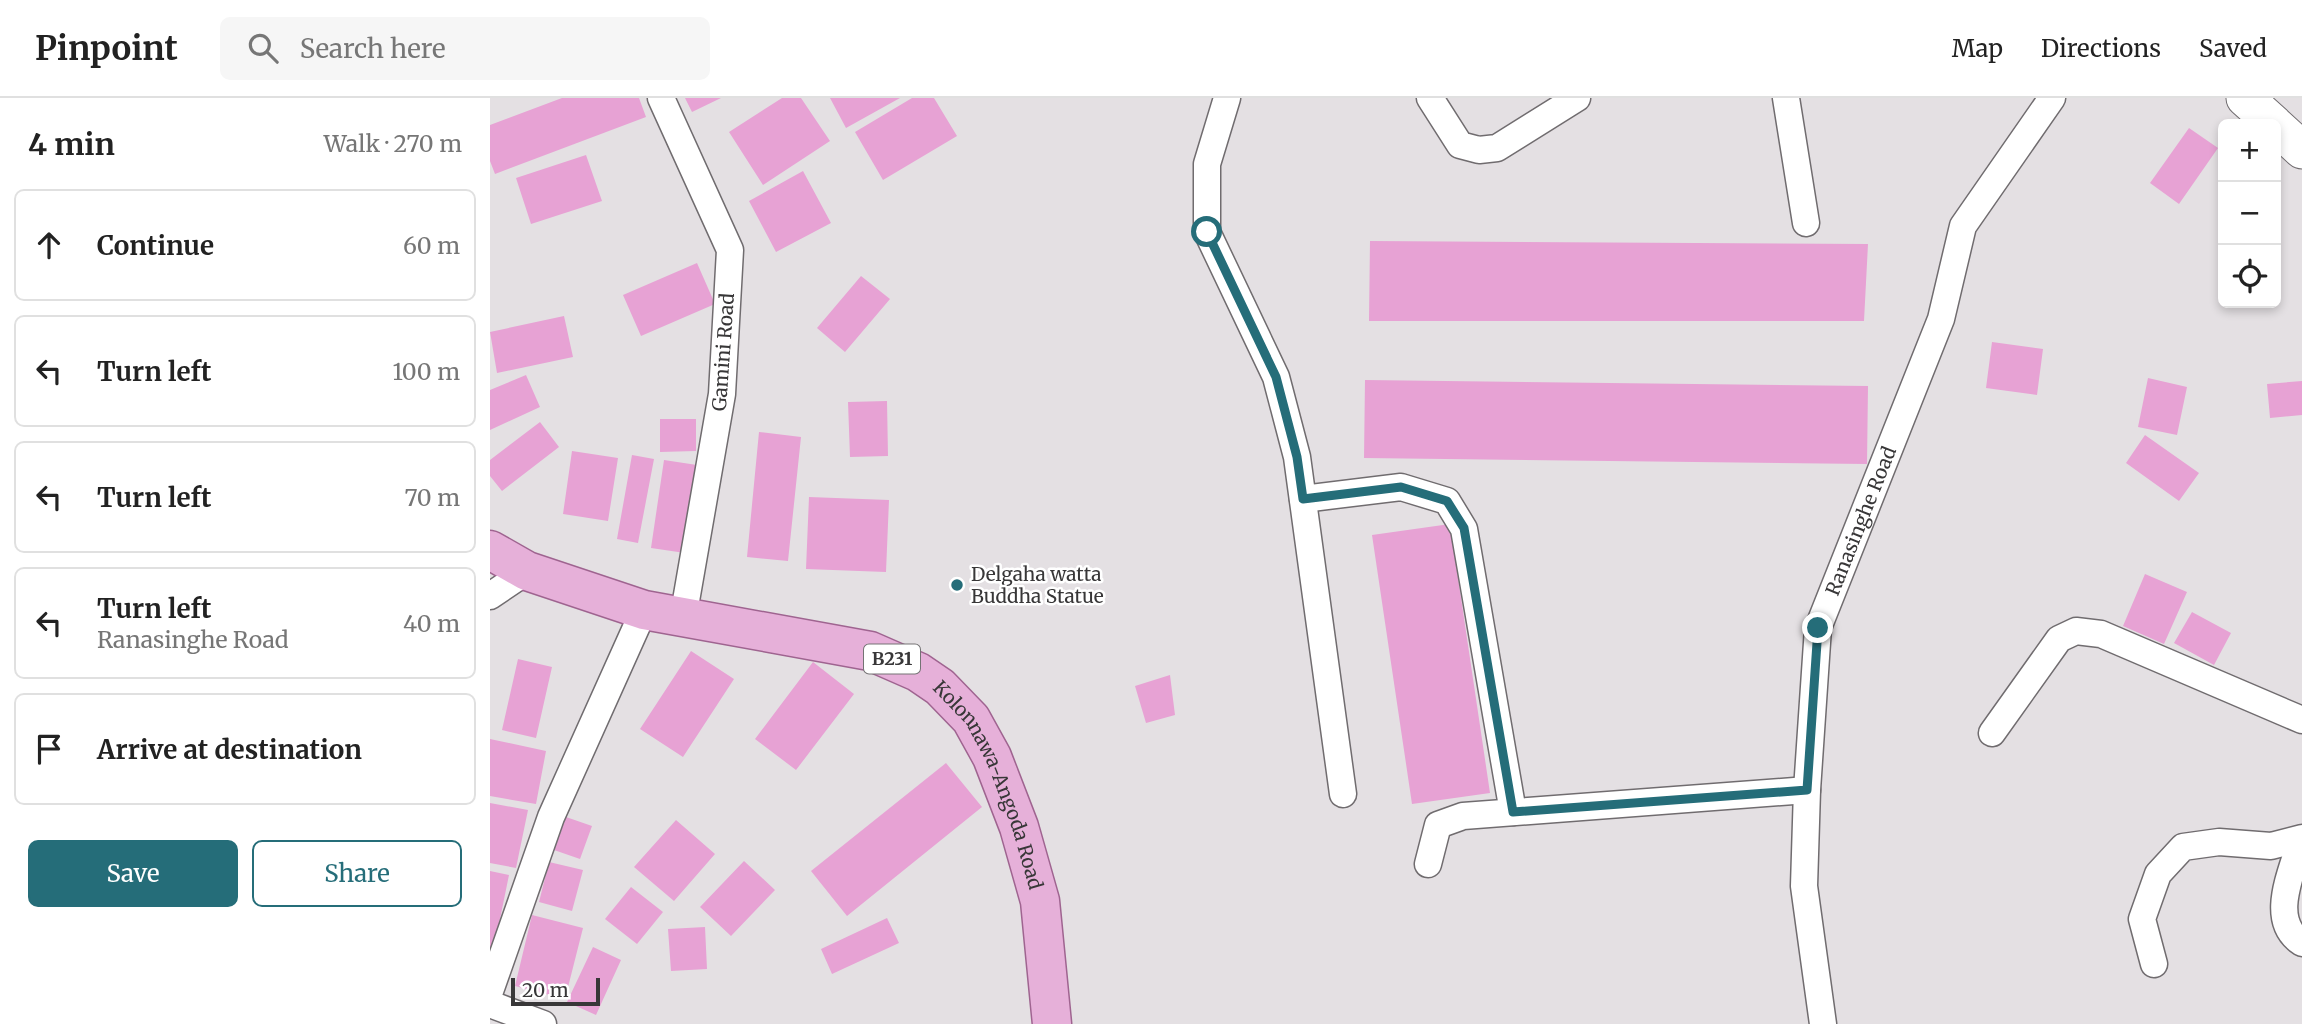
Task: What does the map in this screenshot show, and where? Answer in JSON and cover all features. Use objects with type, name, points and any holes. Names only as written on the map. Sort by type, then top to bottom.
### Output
[{"type":"main road","name":"Kolonnawa-Angoda Road","points":[[490,550],[527,571],[644,610],[870,651],[918,672],[940,687],[971,719],[992,757],[1019,827],[1040,901],[1052,1024]]},
{"type":"street","name":"Gamini Road","points":[[661,98],[730,250],[722,394],[683,618]]},
{"type":"street","points":[[1227,98],[1208,164],[1207,232],[1276,377],[1297,457],[1343,794]]},
{"type":"street","points":[[1430,98],[1460,145],[1479,150],[1497,148],[1577,98]]},
{"type":"street","points":[[1786,98],[1806,223]]},
{"type":"street","name":"Ranasinghe Road","points":[[1823,1024],[1804,886],[1807,790],[1818,628],[1941,319],[1963,226],[2052,98]]},
{"type":"street","points":[[2245,98],[2268,119]]},
{"type":"street","points":[[2281,131],[2302,150]]},
{"type":"street","points":[[1303,499],[1401,487],[1447,501],[1464,528],[1513,812]]},
{"type":"street","points":[[490,596],[527,571]]},
{"type":"street","points":[[490,991],[551,817],[644,610]]},
{"type":"street","points":[[1992,733],[2059,639],[2076,631],[2101,634],[2302,720]]},
{"type":"street","points":[[1428,864],[1438,825],[1463,816],[1807,790]]},
{"type":"street","points":[[2154,964],[2142,919],[2158,874],[2183,847],[2220,842],[2271,846],[2302,839],[2283,907],[2286,926],[2294,938],[2302,943]]},
{"type":"street","points":[[490,1004],[543,1024]]},
{"type":"building","points":[[562,98],[639,98],[646,117],[495,174],[490,161],[490,125]]},
{"type":"building","points":[[685,98],[721,98],[692,112]]},
{"type":"building","points":[[782,98],[801,98],[830,141],[763,185],[729,132]]},
{"type":"building","points":[[830,98],[900,98],[846,128]]},
{"type":"building","points":[[912,98],[934,98],[957,136],[883,180],[855,132]]},
{"type":"building","points":[[2189,128],[2218,148],[2179,204],[2150,183]]},
{"type":"building","points":[[586,155],[602,201],[531,224],[516,178]]},
{"type":"building","points":[[803,171],[831,223],[776,252],[749,201]]},
{"type":"building","points":[[1370,241],[1868,244],[1864,321],[1369,321]]},
{"type":"building","points":[[697,263],[715,304],[641,336],[623,295]]},
{"type":"building","points":[[861,276],[890,299],[845,352],[817,328]]},
{"type":"building","points":[[564,316],[573,357],[497,373],[490,332]]},
{"type":"building","points":[[1992,342],[2043,349],[2037,395],[1986,388]]},
{"type":"building","points":[[526,375],[540,407],[490,430],[490,390]]},
{"type":"building","points":[[2148,378],[2187,387],[2177,435],[2138,427]]},
{"type":"building","points":[[1365,380],[1868,386],[1867,464],[1364,458]]},
{"type":"building","points":[[2302,381],[2302,415],[2270,418],[2267,384]]},
{"type":"building","points":[[887,401],[888,456],[850,457],[848,402]]},
{"type":"building","points":[[660,419],[696,419],[696,451],[660,452]]},
{"type":"building","points":[[540,422],[559,447],[502,491],[490,476],[490,460]]},
{"type":"building","points":[[759,432],[801,437],[788,561],[747,557]]},
{"type":"building","points":[[2145,435],[2199,473],[2179,501],[2126,463]]},
{"type":"building","points":[[572,451],[618,458],[608,521],[563,514]]},
{"type":"building","points":[[632,455],[654,459],[638,543],[617,539]]},
{"type":"building","points":[[664,460],[697,465],[685,553],[651,548]]},
{"type":"building","points":[[809,497],[889,500],[886,572],[806,569]]},
{"type":"building","points":[[1450,524],[1490,793],[1412,804],[1372,535]]},
{"type":"building","points":[[2145,574],[2187,592],[2164,644],[2123,626]]},
{"type":"building","points":[[2192,612],[2231,633],[2214,665],[2174,643]]},
{"type":"building","points":[[691,651],[734,679],[683,757],[640,729]]},
{"type":"building","points":[[518,659],[552,667],[536,738],[502,730]]},
{"type":"building","points":[[813,662],[854,694],[796,770],[755,739]]},
{"type":"building","points":[[1170,675],[1175,715],[1146,723],[1135,686]]},
{"type":"building","points":[[490,739],[546,751],[536,804],[490,796]]},
{"type":"building","points":[[946,763],[982,807],[847,916],[811,871]]},
{"type":"building","points":[[490,803],[528,810],[516,868],[490,863]]},
{"type":"building","points":[[566,817],[592,826],[580,859],[554,850]]},
{"type":"building","points":[[676,820],[715,854],[674,901],[634,867]]},
{"type":"building","points":[[744,861],[775,890],[731,936],[700,907]]},
{"type":"building","points":[[549,862],[583,870],[572,911],[539,902]]},
{"type":"building","points":[[490,871],[509,875],[493,953],[490,952]]},
{"type":"building","points":[[631,887],[663,912],[637,944],[605,919]]},
{"type":"building","points":[[532,915],[583,928],[565,999],[515,986]]},
{"type":"building","points":[[887,918],[899,943],[832,974],[821,949]]},
{"type":"building","points":[[705,927],[707,969],[671,971],[668,929]]},
{"type":"building","points":[[593,947],[621,960],[596,1015],[567,1002]]},
{"type":"place","name":"Delgaha watta Buddha Statue","points":[[957,585]]},
{"type":"route","points":[[1207,232],[1276,377],[1297,457],[1303,499],[1401,487],[1447,501],[1464,528],[1513,812],[1807,790],[1818,628]]}]
